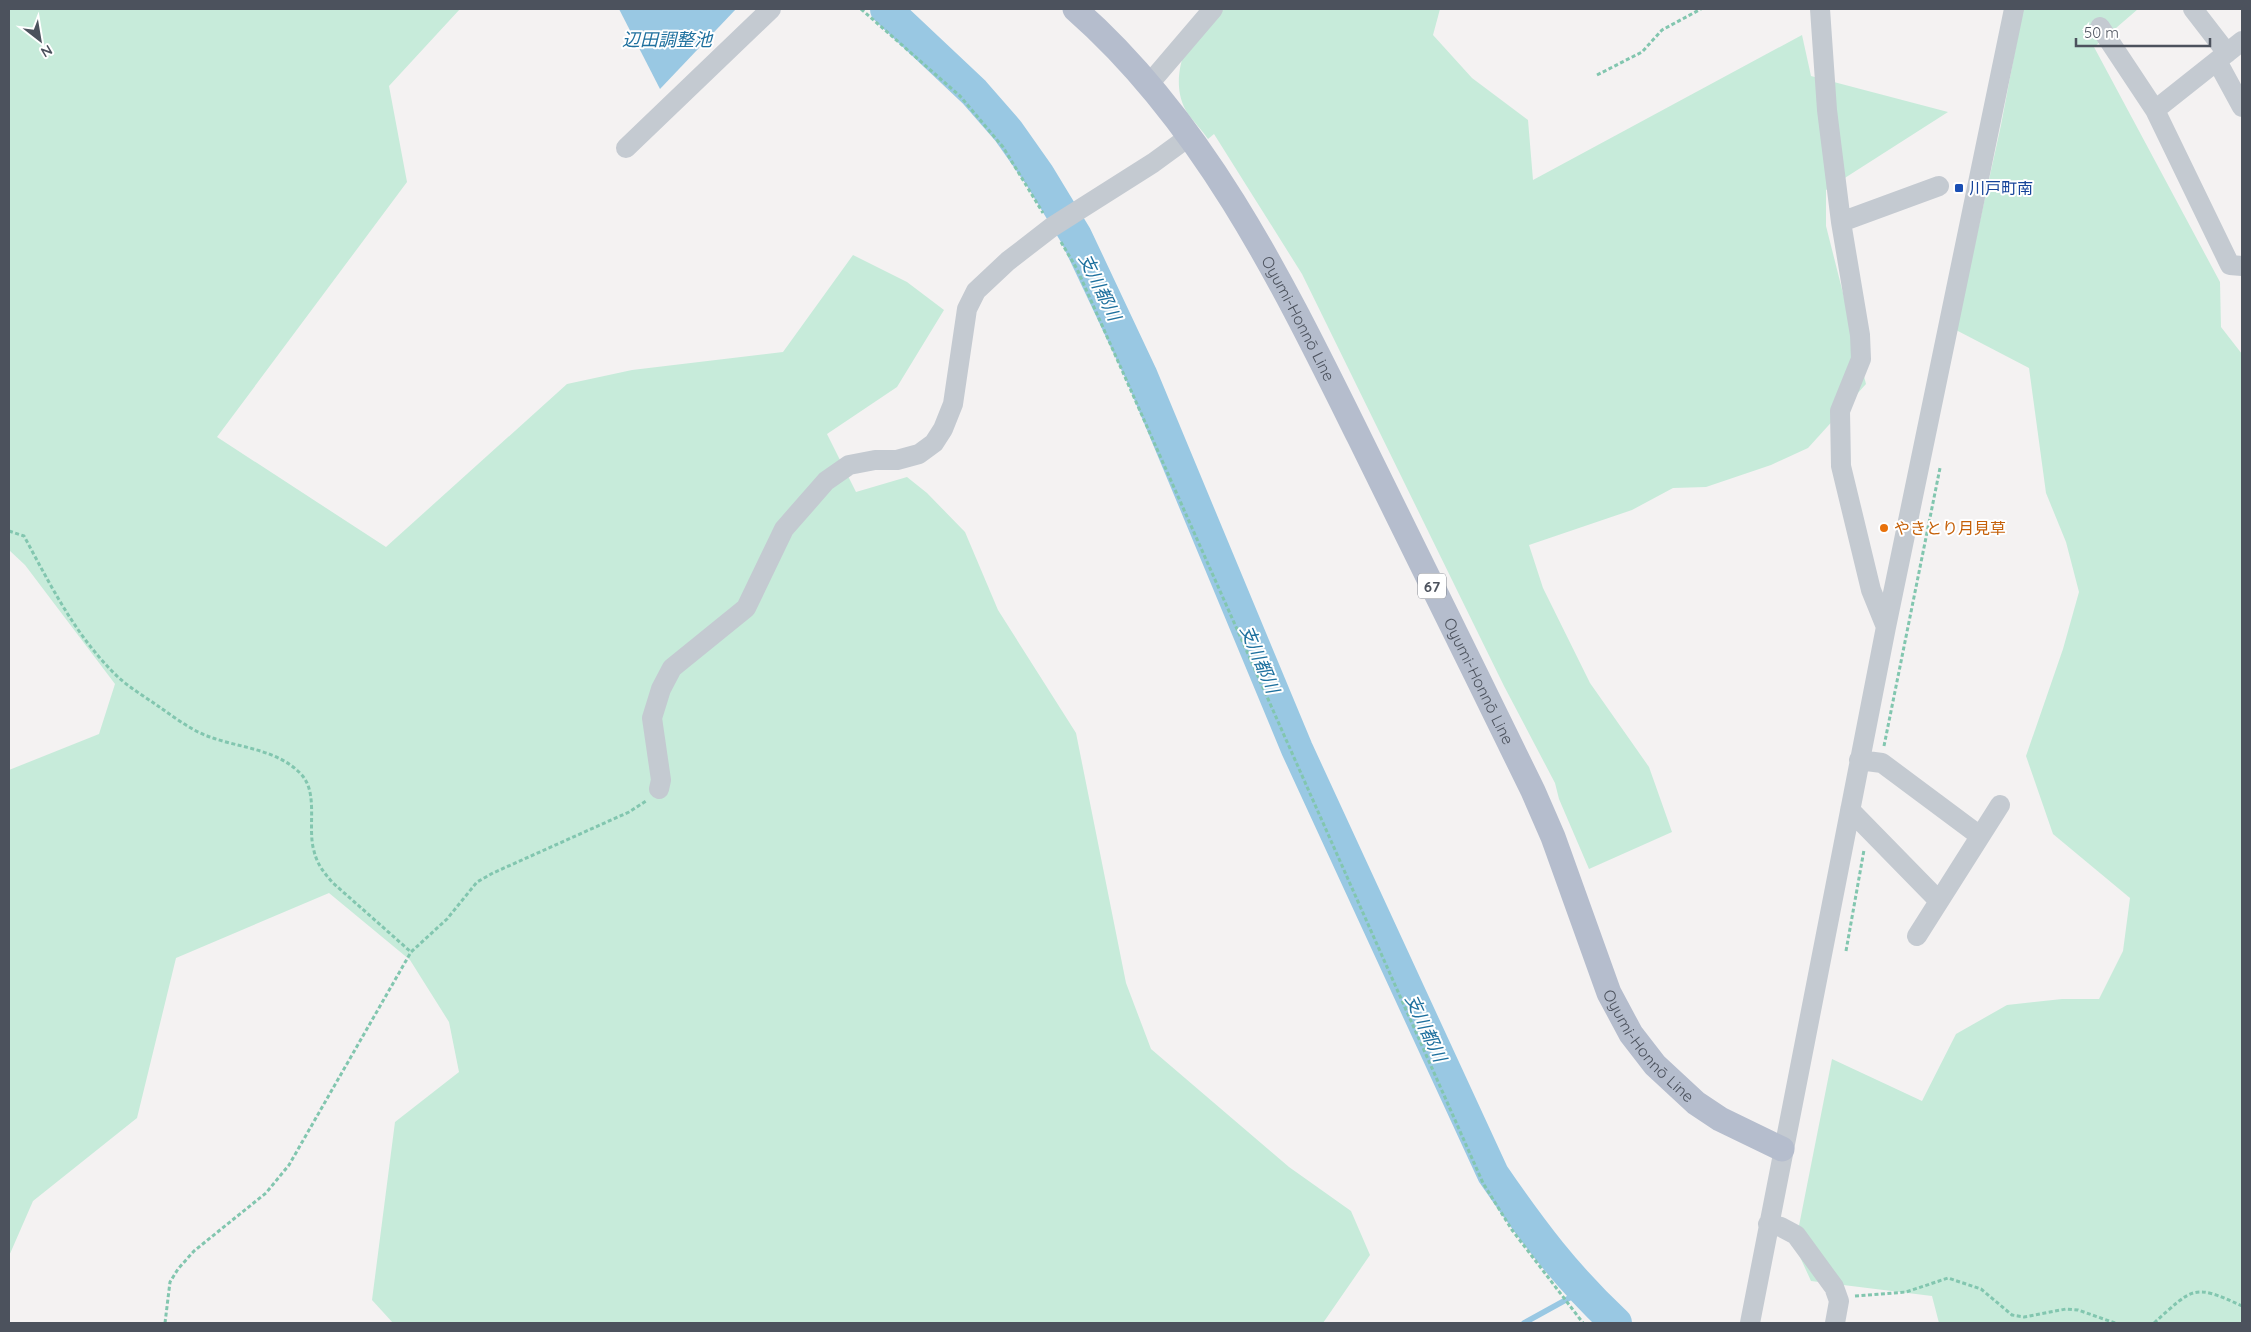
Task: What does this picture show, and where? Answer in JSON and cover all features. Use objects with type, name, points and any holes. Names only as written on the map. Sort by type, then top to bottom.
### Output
[{"type":"main road","name":"Oyumi-Honnō Line","points":[[1075,9],[1098,28],[1149,84],[1190,136],[1254,234],[1303,324],[1533,791],[1553,837],[1608,993],[1631,1034],[1655,1065],[1696,1103],[1720,1119],[1782,1149]]},
{"type":"street","points":[[626,148],[771,9]]},
{"type":"street","points":[[1149,84],[1213,9]]},
{"type":"street","points":[[1820,9],[1827,110],[1841,222],[1860,335],[1861,359],[1840,411],[1841,466],[1871,590],[1886,626]]},
{"type":"street","points":[[1750,1323],[1782,1149],[1859,760],[2014,9]]},
{"type":"street","points":[[2194,9],[2229,52],[2242,107]]},
{"type":"street","points":[[2100,27],[2154,110],[2230,265],[2242,266]]},
{"type":"street","points":[[2154,110],[2229,52]]},
{"type":"street","points":[[659,789],[661,780],[652,718],[661,689],[672,668],[746,608],[784,529],[826,481],[849,466],[875,460],[897,460],[919,454],[934,443],[943,429],[953,404],[967,309],[976,291],[1008,261],[1054,226],[1075,211],[1153,164],[1190,136]]},
{"type":"street","points":[[1841,222],[1939,186]]},
{"type":"street","points":[[1859,760],[1882,763],[1980,836]]},
{"type":"street","points":[[1917,936],[2000,805]]},
{"type":"street","points":[[1850,810],[1939,901]]},
{"type":"street","points":[[1768,1224],[1781,1227],[1796,1235],[1834,1288],[1838,1297],[1838,1316],[1835,1323]]},
{"type":"path","points":[[861,9],[960,96],[1003,147],[1054,226],[1077,269],[1483,1183],[1512,1230],[1583,1323]]},
{"type":"path","points":[[1597,75],[1642,52],[1662,30],[1701,9]]},
{"type":"path","points":[[9,531],[24,536],[78,631],[119,678],[174,717],[210,737],[243,745],[278,758],[301,774],[310,796],[310,830],[314,851],[322,870],[333,883],[411,952]]},
{"type":"path","points":[[165,1323],[170,1282],[178,1269],[194,1251],[266,1193],[289,1165],[411,952],[447,919],[477,882],[629,812],[652,797],[659,789]]},
{"type":"path","points":[[1846,951],[1866,842]]},
{"type":"path","points":[[1838,1297],[1906,1292],[1948,1278],[1981,1289],[2012,1314],[2024,1317],[2066,1308],[2078,1310],[2115,1323]]},
{"type":"path","points":[[2154,1323],[2184,1296],[2194,1292],[2213,1292],[2242,1306]]},
{"type":"green space","points":[[9,9],[460,9],[389,86],[407,182],[217,437],[386,547],[567,384],[632,370],[783,352],[853,255],[907,282],[944,310],[897,387],[827,434],[856,492],[907,477],[927,493],[965,532],[998,610],[1076,733],[1126,983],[1151,1049],[1289,1167],[1351,1211],[1370,1255],[1323,1323],[393,1323],[372,1300],[395,1122],[459,1072],[449,1022],[410,960],[329,893],[176,958],[137,1118],[33,1201],[9,1256],[9,770],[99,734],[115,684],[25,565],[9,550]]},
{"type":"green space","points":[[1201,9],[1440,9],[1433,35],[1472,78],[1528,120],[1533,180],[1802,35],[1811,76],[1948,112],[1826,190],[1826,226],[1866,384],[1808,448],[1771,465],[1706,487],[1673,488],[1632,510],[1529,545],[1543,588],[1590,683],[1649,767],[1672,832],[1589,869],[1559,799],[1555,783],[1504,686],[1302,274],[1214,134],[1208,139],[1188,114],[1182,101],[1179,88],[1179,74],[1186,47]]},
{"type":"green space","points":[[2023,9],[2138,9],[2094,47],[2220,282],[2221,327],[2242,354],[2242,1323],[1939,1323],[1932,1296],[1811,1281],[1795,1246],[1832,1059],[1922,1101],[1956,1034],[2007,1005],[2062,999],[2099,999],[2123,951],[2130,898],[2053,834],[2026,756],[2063,649],[2079,592],[2066,542],[2046,493],[2029,368],[1956,330],[2001,125]]},
{"type":"water","name":"辺田調整池","points":[[619,9],[736,9],[660,89]]},
{"type":"waterway","name":"支川都川","points":[[886,9],[974,92],[1008,131],[1039,175],[1076,236],[1141,374],[1297,749],[1493,1174],[1550,1252],[1581,1288],[1616,1323]]},
{"type":"waterway","points":[[1524,1323],[1582,1291]]},
{"type":"place","name":"川戸町南","points":[[1959,188]]},
{"type":"place","name":"やきとり月見草","points":[[1884,528]]}]
